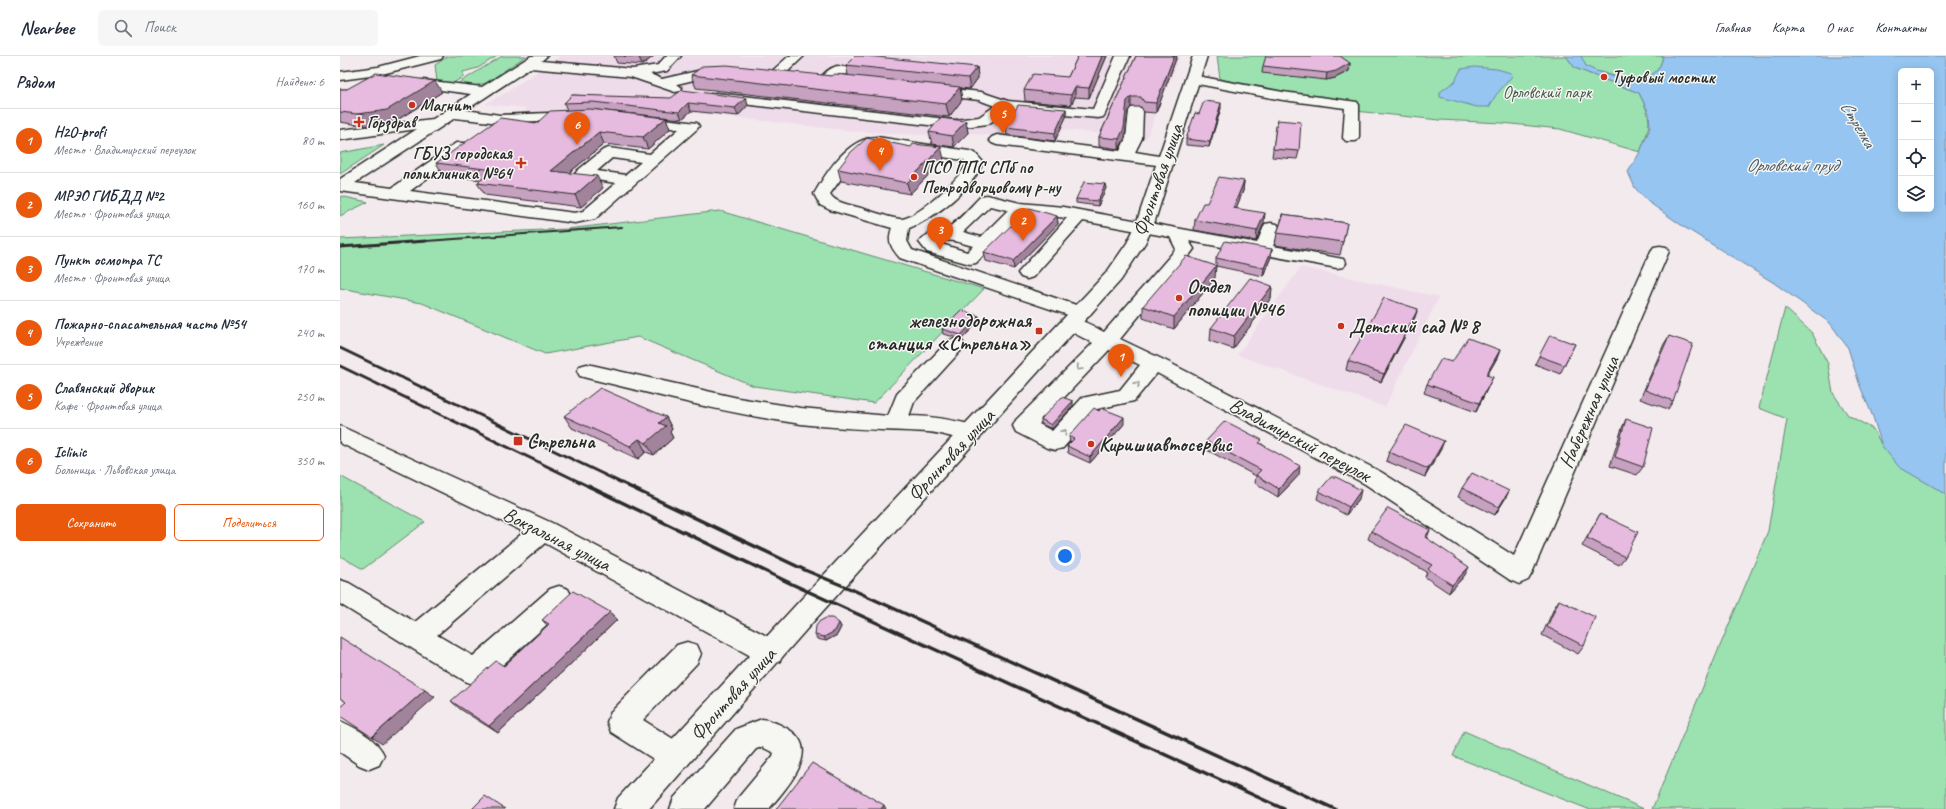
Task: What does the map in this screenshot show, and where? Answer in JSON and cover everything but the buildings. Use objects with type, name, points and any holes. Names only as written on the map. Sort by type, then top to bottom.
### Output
[{"type":"street","points":[[340,76],[378,71],[436,56]]},
{"type":"street","points":[[340,186],[540,56]]},
{"type":"street","points":[[552,76],[575,68],[591,56]]},
{"type":"street","points":[[633,73],[662,68],[674,56]]},
{"type":"street","points":[[776,75],[797,56]]},
{"type":"street","points":[[919,90],[981,96],[1006,105],[1098,114],[1123,56]]},
{"type":"street","name":"Фронтовая улица","points":[[629,809],[770,652],[1114,276],[1136,243],[1144,226],[1200,56]]},
{"type":"street","points":[[355,75],[357,70],[374,59]]},
{"type":"street","points":[[528,64],[633,73],[689,93]]},
{"type":"street","points":[[662,83],[706,73],[738,73]]},
{"type":"street","points":[[761,73],[797,77]]},
{"type":"street","points":[[812,78],[826,80],[855,77]]},
{"type":"street","points":[[1192,79],[1283,96],[1352,105],[1351,138]]},
{"type":"street","points":[[423,84],[485,92]]},
{"type":"street","points":[[705,95],[955,124],[983,121],[1006,105]]},
{"type":"street","points":[[1125,156],[1134,138],[1136,111]]},
{"type":"street","points":[[452,113],[500,119],[589,116]]},
{"type":"street","points":[[394,194],[500,119]]},
{"type":"street","points":[[340,186],[575,218],[590,215],[692,126],[626,119]]},
{"type":"street","points":[[340,135],[437,122]]},
{"type":"street","points":[[997,140],[1165,161]]},
{"type":"street","points":[[877,142],[958,153],[969,156],[975,162],[974,169],[947,196],[918,218],[902,225],[836,206],[826,201],[822,194],[826,185],[858,149],[865,144],[877,142]]},
{"type":"street","points":[[630,180],[583,174],[609,153],[654,159]]},
{"type":"street","points":[[951,234],[987,200],[1020,208],[1063,212],[1078,216],[1144,226],[1337,263]]},
{"type":"street","points":[[985,244],[951,234],[934,236],[928,242],[933,248],[970,259],[985,244],[1020,208]]},
{"type":"street","points":[[1027,273],[1078,216]]},
{"type":"street","name":"Владимирский переулок","points":[[902,225],[897,236],[899,246],[906,254],[1076,319],[1106,340],[1373,478],[1519,573]]},
{"type":"street","points":[[1263,250],[1271,228]]},
{"type":"street","points":[[1153,364],[1127,396],[1090,403],[1055,442],[1024,426],[1106,340],[1185,249],[1176,233]]},
{"type":"street","name":"Набережная улица","points":[[1519,573],[1660,251]]},
{"type":"street","points":[[895,424],[905,399],[955,346]]},
{"type":"street","points":[[587,371],[738,406],[801,416],[895,424],[930,424],[971,433]]},
{"type":"street","name":"Вокзальная улица","points":[[340,434],[543,530],[770,652]]},
{"type":"street","points":[[416,637],[543,530]]},
{"type":"street","points":[[343,598],[416,637],[475,672],[558,597]]},
{"type":"street","points":[[676,757],[621,722],[687,654]]},
{"type":"street","points":[[685,809],[746,739],[760,732],[768,734],[786,744],[789,753],[786,764],[749,809]]},
{"type":"street","points":[[340,735],[369,755]]},
{"type":"shaded area","points":[[560,56],[1180,56],[1146,139],[1007,123],[999,135],[994,136],[942,130],[938,136],[851,131],[697,113],[555,109],[527,113],[525,108],[485,104],[507,92]]},
{"type":"shaded area","name":"Детский сад № 8","points":[[1301,267],[1439,297],[1385,407],[1237,355]]},
{"type":"green space","points":[[448,56],[497,56],[478,68],[463,72],[463,75],[465,76],[453,83],[437,82],[435,65]]},
{"type":"green space","points":[[502,56],[526,56],[486,83],[474,86],[457,84]]},
{"type":"green space","name":"Орловский парк","points":[[1217,56],[1566,56],[1575,68],[1639,93],[1647,110],[1649,122],[1640,152],[1560,129],[1502,123],[1439,120],[1355,111],[1220,79]]},
{"type":"green space","name":"Орловский парк","points":[[1581,56],[1663,56],[1660,65],[1655,72],[1649,76],[1633,79],[1615,76],[1591,69],[1584,64]]},
{"type":"green space","points":[[384,145],[340,174],[340,153]]},
{"type":"green space","points":[[340,196],[368,202],[340,216]]},
{"type":"green space","points":[[720,211],[984,289],[874,403],[754,386],[638,337],[545,354],[422,303],[340,288],[340,239],[567,229]]},
{"type":"green space","points":[[1785,308],[1812,333],[1828,364],[1833,393],[1848,415],[1873,429],[1882,446],[1946,494],[1946,809],[1652,809],[1768,531],[1787,419],[1759,408]]},
{"type":"green space","points":[[340,476],[425,522],[363,569],[340,556]]},
{"type":"green space","points":[[1464,731],[1644,809],[1588,809],[1453,756]]},
{"type":"water","name":"Орловский пруд","points":[[1566,56],[1581,56],[1586,66],[1606,75],[1618,78],[1642,79],[1652,75],[1659,68],[1663,56],[1946,56],[1946,494],[1899,467],[1882,446],[1848,348],[1830,323],[1774,283],[1684,227],[1647,201],[1635,188],[1628,172],[1640,152],[1650,128],[1649,113],[1639,93],[1575,68]]},
{"type":"water","points":[[1475,67],[1497,69],[1511,73],[1512,76],[1496,95],[1489,107],[1477,107],[1440,97],[1440,92],[1455,81],[1461,69]]},
{"type":"railway","points":[[426,241],[622,227]]},
{"type":"railway","points":[[340,247],[426,241]]},
{"type":"railway","points":[[412,242],[426,241]]},
{"type":"railway","points":[[340,348],[630,487]]},
{"type":"railway","points":[[340,366],[590,487]]},
{"type":"railway","points":[[588,486],[794,585],[1284,809]]},
{"type":"railway","points":[[628,486],[807,571],[851,589],[1335,809]]},
{"type":"place","name":"Туфовый мостик","points":[[1604,77]]},
{"type":"place","name":"Магнит","points":[[412,105]]},
{"type":"place","name":"Горздрав","points":[[359,122]]},
{"type":"place","name":"Славянский дворик","points":[[1003,134]]},
{"type":"place","name":"Iclinic","points":[[577,145]]},
{"type":"place","name":"ГБУЗ городская поликлиника №64","points":[[521,163]]},
{"type":"place","name":"Пожарно-спасательная часть №54","points":[[880,171]]},
{"type":"place","name":"ПСО ППС СПб по Петродворцовому р-ну","points":[[914,177]]},
{"type":"place","name":"МРЭО ГИБДД №2","points":[[1023,241]]},
{"type":"place","name":"Пункт осмотра ТС","points":[[940,250]]},
{"type":"place","name":"Отдел полиции №46","points":[[1179,298]]},
{"type":"place","name":"Детский сад № 8","points":[[1341,326]]},
{"type":"place","name":"железнодорожная станция «Стрельна»","points":[[1039,331]]},
{"type":"place","name":"H2O-profi","points":[[1121,377]]},
{"type":"place","name":"Стрельна","points":[[518,441]]},
{"type":"place","name":"Киришиавтосервис","points":[[1091,444]]},
{"type":"water label","name":"Стрелка","points":[[1858,124]]}]
